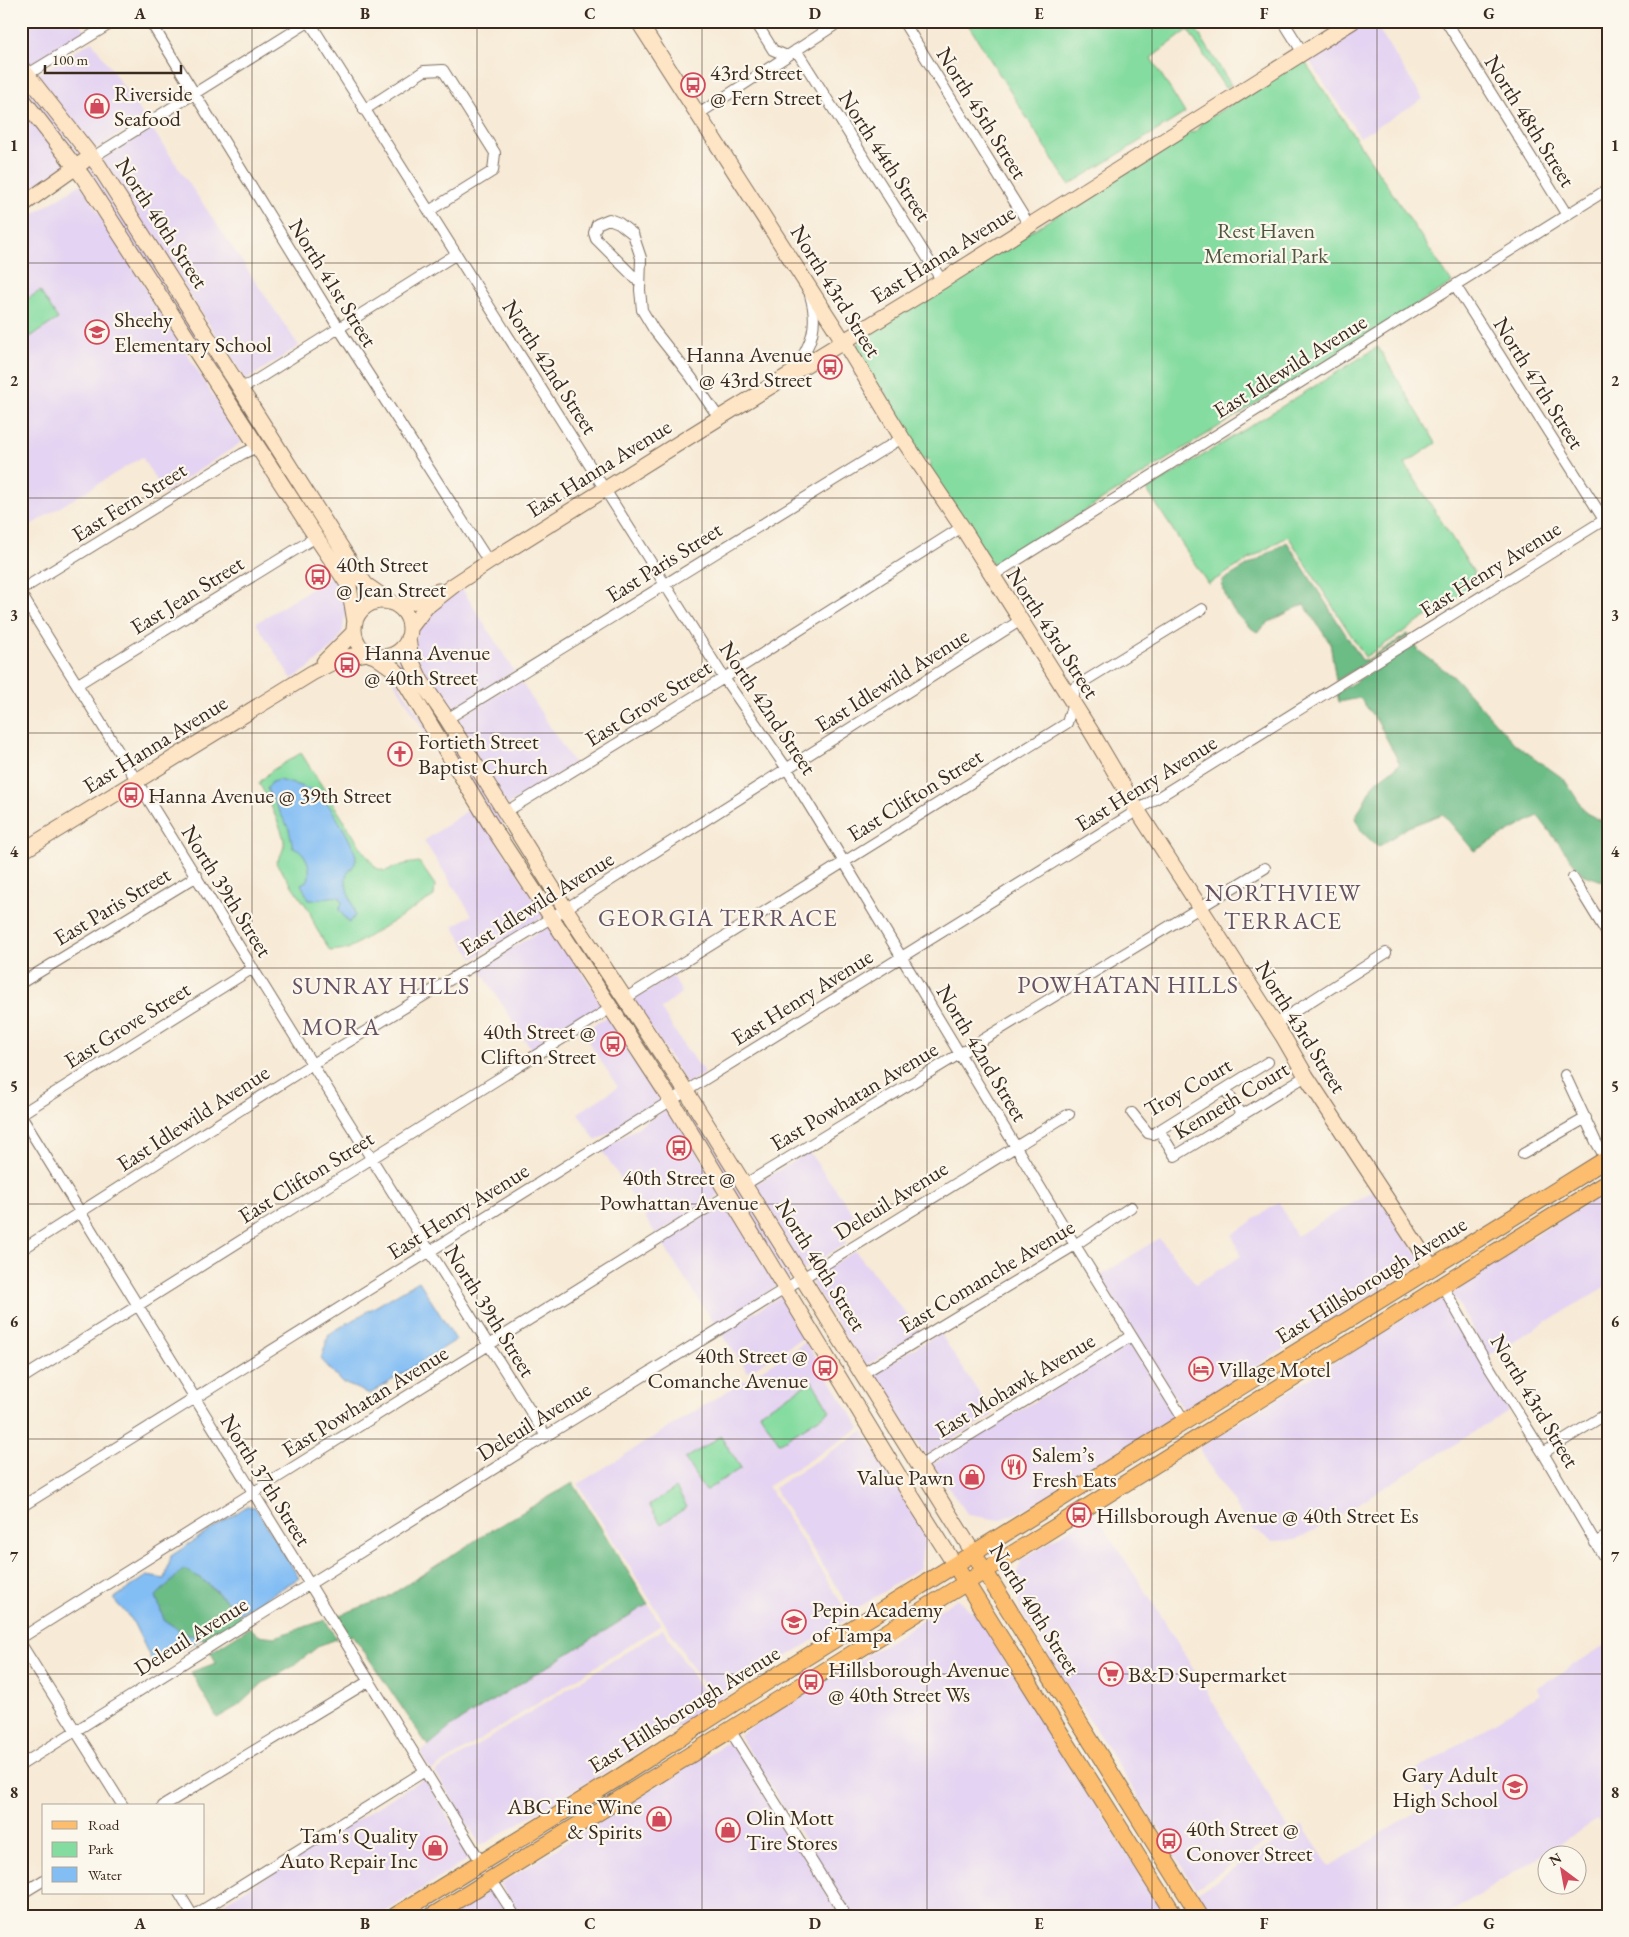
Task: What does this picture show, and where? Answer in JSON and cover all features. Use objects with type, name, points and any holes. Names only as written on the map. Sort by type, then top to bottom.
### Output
[{"type":"main road","name":"North 43rd Street","points":[[638,21],[844,342],[902,438],[962,527],[1021,620],[1199,908],[1432,1268]]},
{"type":"main road","name":"East Hanna Avenue","points":[[409,633],[426,607],[454,585],[489,562],[942,281],[1353,21]]},
{"type":"main road","name":"North 40th Street","points":[[24,71],[93,157],[364,582],[375,592],[396,605]]},
{"type":"main road","name":"North 40th Street","points":[[21,97],[75,167],[349,586],[354,627]]},
{"type":"main road","points":[[21,206],[75,167],[93,157]]},
{"type":"main road","points":[[257,447],[267,450],[274,455],[285,469],[296,475]]},
{"type":"main road","name":"East Hanna Avenue","points":[[396,605],[454,585]]},
{"type":"main road","points":[[377,602],[396,605],[408,620],[409,633],[403,647],[390,656],[371,655],[361,648],[354,627],[363,609],[369,604],[377,602]]},
{"type":"main road","name":"East Hanna Avenue","points":[[312,673],[354,627]]},
{"type":"main road","name":"North 40th Street","points":[[409,633],[411,660],[416,672],[565,908],[686,1091],[1198,1915]]},
{"type":"main road","name":"North 40th Street","points":[[371,655],[395,670],[403,679],[489,822],[671,1100],[896,1470],[1175,1916]]},
{"type":"main road","name":"East Hanna Avenue","points":[[21,852],[312,673],[341,658],[371,655]]},
{"type":"main road","name":"East Hillsborough Avenue","points":[[395,1916],[1607,1158]]},
{"type":"main road","name":"East Hillsborough Avenue","points":[[432,1916],[1608,1182]]},
{"type":"main road","points":[[1442,1285],[1442,1271],[1455,1264],[1457,1252]]},
{"type":"main road","points":[[1415,1302],[1418,1286],[1430,1279],[1432,1268]]},
{"type":"main road","points":[[730,1730],[732,1720],[738,1709],[751,1692]]},
{"type":"main road","points":[[625,1794],[625,1784],[631,1770]]},
{"type":"main road","points":[[491,1879],[501,1861],[515,1850],[520,1838]]},
{"type":"main road","points":[[456,1901],[472,1882],[480,1862]]},
{"type":"street","points":[[24,71],[115,21]]},
{"type":"street","name":"North 41st Street","points":[[150,21],[338,327],[489,562]]},
{"type":"street","points":[[93,157],[309,21]]},
{"type":"street","name":"North 42nd Street","points":[[309,21],[455,255],[724,678],[786,769],[902,957],[1075,1245],[1185,1422]]},
{"type":"street","points":[[755,21],[773,50],[787,56]]},
{"type":"street","points":[[697,115],[841,21]]},
{"type":"street","name":"North 45th Street","points":[[902,21],[1029,225]]},
{"type":"street","points":[[1283,21],[1303,53]]},
{"type":"street","name":"North 48th Street","points":[[1446,21],[1567,215]]},
{"type":"street","name":"North 44th Street","points":[[796,50],[942,281]]},
{"type":"street","points":[[364,110],[424,71],[443,70],[495,153],[493,171],[428,211]]},
{"type":"street","name":"East Idlewild Avenue","points":[[992,576],[1608,189]]},
{"type":"street","points":[[640,283],[596,240],[594,232],[597,224],[609,219],[619,222],[633,234],[641,258],[642,310],[654,330],[692,377],[719,418]]},
{"type":"street","points":[[240,388],[250,384],[455,255]]},
{"type":"street","points":[[790,374],[803,357],[811,340],[814,325],[813,306],[806,284]]},
{"type":"street","name":"North 47th Street","points":[[1455,285],[1606,524]]},
{"type":"street","name":"East Paris Street","points":[[447,719],[902,438]]},
{"type":"street","name":"East Fern Street","points":[[21,590],[242,454],[257,447]]},
{"type":"street","name":"East Henry Avenue","points":[[21,1507],[671,1100],[1606,524]]},
{"type":"street","name":"East Grove Street","points":[[504,813],[724,678],[962,527]]},
{"type":"street","name":"East Jean Street","points":[[78,684],[316,537]]},
{"type":"street","name":"North 39th Street","points":[[21,594],[312,1064],[546,1436]]},
{"type":"street","name":"East Clifton Street","points":[[626,998],[1067,723],[1073,704],[1075,687],[1202,609]]},
{"type":"street","name":"East Idlewild Avenue","points":[[21,1250],[312,1064],[551,918],[1021,620]]},
{"type":"street","name":"East Powhatan Avenue","points":[[744,1185],[1265,868]]},
{"type":"street","name":"East Paris Street","points":[[21,983],[197,876]]},
{"type":"street","points":[[1573,878],[1608,935]]},
{"type":"street","points":[[1275,1024],[1386,954]]},
{"type":"street","name":"East Grove Street","points":[[21,1115],[253,968]]},
{"type":"street","name":"East Clifton Street","points":[[21,1379],[611,1008]]},
{"type":"street","name":"Troy Court","points":[[1132,1113],[1148,1134],[1153,1134],[1268,1062]]},
{"type":"street","points":[[1565,1074],[1596,1142],[1607,1158]]},
{"type":"street","name":"Kenneth Court","points":[[1159,1130],[1175,1156],[1306,1076]]},
{"type":"street","points":[[1226,1089],[1242,1114]]},
{"type":"street","name":"Deleuil Avenue","points":[[21,1765],[546,1436],[1069,1114]]},
{"type":"street","name":"North 37th Street","points":[[21,1115],[252,1494],[426,1771],[480,1862]]},
{"type":"street","points":[[1523,1154],[1586,1118]]},
{"type":"street","name":"East Powhatan Avenue","points":[[21,1638],[728,1195]]},
{"type":"street","name":"East Comanche Avenue","points":[[862,1374],[1075,1245],[1131,1207]]},
{"type":"street","name":"North 43rd Street","points":[[1442,1285],[1487,1364],[1543,1453],[1608,1564]]},
{"type":"street","name":"East Mohawk Avenue","points":[[919,1466],[1131,1336]]},
{"type":"street","points":[[1543,1453],[1608,1413]]},
{"type":"street","points":[[1595,1543],[1608,1535]]},
{"type":"street","points":[[21,1644],[122,1804]]},
{"type":"street","points":[[166,1804],[369,1681]]},
{"type":"street","points":[[730,1730],[846,1916]]},
{"type":"street","points":[[180,1894],[193,1916],[426,1771]]},
{"type":"street","points":[[491,1879],[515,1916]]},
{"type":"street","points":[[21,1894],[42,1881]]},
{"type":"shaded area","points":[[32,21],[79,21],[86,32],[28,67],[21,61],[21,29]]},
{"type":"shaded area","points":[[1363,21],[1373,21],[1423,99],[1360,137],[1309,60],[1305,58]]},
{"type":"shaded area","points":[[92,41],[145,118],[94,150],[35,76]]},
{"type":"shaded area","points":[[21,74],[85,155],[76,160],[21,87]]},
{"type":"shaded area","points":[[21,103],[68,166],[27,196],[21,186]]},
{"type":"shaded area","points":[[151,127],[299,346],[246,380],[100,159]]},
{"type":"shaded area","points":[[92,164],[243,393],[233,399],[82,169]]},
{"type":"shaded area","name":"Sheehy Elementary School","points":[[81,184],[242,442],[164,493],[142,457],[21,531],[21,222]]},
{"type":"shaded area","points":[[332,576],[350,603],[344,620],[343,630],[337,643],[309,668],[292,679],[256,623]]},
{"type":"shaded area","points":[[461,587],[514,671],[448,712],[412,649],[418,628],[429,611]]},
{"type":"shaded area","points":[[405,657],[504,821],[498,827],[397,662]]},
{"type":"shaded area","points":[[384,665],[387,665],[544,916],[473,959],[453,926],[472,915],[424,841],[471,808]]},
{"type":"shaded area","points":[[520,680],[574,764],[506,806],[454,721]]},
{"type":"shaded area","points":[[550,925],[604,1006],[532,1051],[479,968]]},
{"type":"shaded area","points":[[672,976],[682,992],[661,1009],[684,1046],[705,1073],[687,1084],[633,1000]]},
{"type":"shaded area","points":[[610,1015],[664,1098],[596,1141],[578,1113],[618,1087],[582,1032]]},
{"type":"shaded area","points":[[685,1098],[795,1275],[787,1280],[678,1102]]},
{"type":"shaded area","points":[[670,1107],[722,1193],[656,1234],[602,1150]]},
{"type":"shaded area","points":[[809,1152],[854,1215],[833,1228],[847,1243],[803,1270],[751,1187]]},
{"type":"shaded area","points":[[1375,1190],[1423,1263],[1184,1411],[1100,1276],[1159,1238],[1196,1284],[1241,1256],[1232,1235],[1279,1202],[1296,1236]]},
{"type":"shaded area","points":[[1608,1190],[1608,1285],[1488,1356],[1450,1289]]},
{"type":"shaded area","points":[[727,1202],[779,1285],[715,1325],[662,1243]]},
{"type":"shaded area","points":[[855,1251],[921,1332],[864,1367],[809,1279]]},
{"type":"shaded area","points":[[784,1294],[808,1338],[803,1338],[748,1372],[721,1333]]},
{"type":"shaded area","points":[[1442,1294],[1510,1410],[1314,1531],[1295,1540],[1272,1541],[1250,1527],[1199,1448]]},
{"type":"shaded area","points":[[940,1333],[993,1415],[926,1455],[870,1375]]},
{"type":"shaded area","points":[[806,1342],[860,1428],[768,1486],[850,1617],[714,1702],[578,1484]]},
{"type":"shaded area","points":[[1130,1343],[1176,1416],[1029,1508],[999,1520],[968,1515],[932,1464]]},
{"type":"shaded area","points":[[863,1431],[925,1535],[920,1568],[852,1612],[774,1488]]},
{"type":"shaded area","points":[[1095,1513],[1165,1622],[1288,1828],[1196,1888],[1021,1612],[1014,1583],[1021,1560]]},
{"type":"shaded area","points":[[957,1599],[977,1616],[1167,1916],[852,1916],[739,1735]]},
{"type":"shaded area","points":[[648,1604],[661,1625],[431,1771],[420,1753],[452,1726]]},
{"type":"shaded area","points":[[663,1629],[711,1704],[626,1759],[481,1846],[435,1772]]},
{"type":"shaded area","name":"Gary Adult High School","points":[[1608,1643],[1608,1836],[1597,1820],[1559,1844],[1536,1844],[1536,1859],[1445,1916],[1200,1916],[1189,1898],[1302,1825],[1330,1867],[1431,1802],[1414,1772],[1540,1694],[1537,1688]]},
{"type":"shaded area","points":[[731,1740],[841,1916],[521,1916],[500,1884]]},
{"type":"shaded area","points":[[424,1778],[472,1857],[379,1916],[203,1916]]},
{"type":"shaded area","points":[[492,1889],[510,1916],[450,1916]]},
{"type":"green space","points":[[966,21],[1191,21],[1231,85],[1225,88],[1188,30],[1151,58],[1185,113],[1069,185]]},
{"type":"green space","name":"Rest Haven Memorial Park","points":[[1301,61],[1302,64],[1305,62],[1452,283],[994,566],[928,469],[931,464],[928,459],[922,459],[884,398],[886,393],[883,388],[878,388],[855,349],[862,337],[1190,132],[1192,133],[1198,129],[1201,123]]},
{"type":"green space","points":[[40,291],[58,319],[30,337],[21,323],[21,303]]},
{"type":"green space","points":[[1378,347],[1436,443],[1405,464],[1480,582],[1365,657],[1288,536],[1208,584],[1147,490]]},
{"type":"green space","points":[[1287,542],[1362,660],[1367,660],[1408,634],[1409,636],[1336,681],[1330,643],[1304,604],[1269,622],[1257,632],[1250,628],[1229,603],[1222,581]]},
{"type":"green space","points":[[1415,645],[1419,651],[1454,677],[1515,744],[1564,779],[1586,813],[1608,824],[1608,883],[1582,874],[1538,816],[1474,851],[1443,814],[1408,827],[1378,847],[1362,832],[1355,818],[1374,783],[1400,764],[1379,724],[1360,698],[1339,702],[1337,693]]},
{"type":"green space","points":[[301,753],[376,868],[385,871],[405,864],[419,862],[435,885],[434,896],[348,949],[330,951],[316,928],[309,910],[276,863],[283,849],[283,836],[259,783],[271,771]]},
{"type":"green space","points":[[812,1381],[830,1411],[779,1443],[760,1413]]},
{"type":"green space","points":[[721,1436],[741,1468],[705,1491],[685,1459]]},
{"type":"green space","points":[[573,1483],[648,1604],[452,1726],[428,1746],[353,1635],[347,1637],[334,1617],[386,1598],[490,1531]]},
{"type":"green space","points":[[676,1488],[687,1507],[661,1524],[649,1505]]},
{"type":"green space","points":[[185,1568],[216,1591],[243,1619],[206,1643],[203,1638],[185,1634],[164,1620],[156,1596]]},
{"type":"green space","points":[[325,1620],[337,1639],[320,1645],[292,1667],[263,1683],[238,1706],[217,1718],[191,1672],[216,1663],[211,1652],[250,1627],[258,1635],[275,1637]]},
{"type":"water","points":[[278,780],[307,788],[322,797],[352,845],[356,861],[347,875],[346,883],[355,916],[349,923],[339,910],[342,903],[340,897],[309,900],[301,884],[308,880],[307,860],[298,849],[293,847],[289,829],[267,789],[272,782]]},
{"type":"water","points":[[419,1281],[456,1340],[370,1394],[343,1383],[321,1359],[329,1334]]},
{"type":"water","points":[[247,1506],[255,1507],[299,1578],[239,1614],[207,1583],[184,1569],[156,1596],[164,1620],[185,1634],[203,1638],[154,1665],[132,1620],[113,1599],[147,1576],[165,1579],[171,1556]]},
{"type":"place","name":"43rd Street @ Fern Street","points":[[693,85]]},
{"type":"place","name":"Riverside Seafood","points":[[97,106]]},
{"type":"place","name":"Sheehy Elementary School","points":[[97,332]]},
{"type":"place","name":"Hanna Avenue @ 43rd Street","points":[[830,367]]},
{"type":"place","name":"40th Street @ Jean Street","points":[[318,577]]},
{"type":"place","name":"Hanna Avenue @ 40th Street","points":[[347,665]]},
{"type":"place","name":"Fortieth Street Baptist Church","points":[[400,754]]},
{"type":"place","name":"Hanna Avenue @ 39th Street","points":[[131,795]]},
{"type":"place","name":"40th Street @ Clifton Street","points":[[613,1044]]},
{"type":"place","name":"40th Street @ Powhattan Avenue","points":[[679,1148]]},
{"type":"place","name":"40th Street @ Comanche Avenue","points":[[825,1368]]},
{"type":"place","name":"Village Motel","points":[[1201,1369]]},
{"type":"place","name":"Salem’s Fresh Eats","points":[[1014,1467]]},
{"type":"place","name":"Value Pawn","points":[[972,1477]]},
{"type":"place","name":"Hillsborough Avenue @ 40th Street Es","points":[[1079,1515]]},
{"type":"place","name":"Pepin Academy of Tampa","points":[[794,1622]]},
{"type":"place","name":"B&D Supermarket","points":[[1111,1674]]},
{"type":"place","name":"Hillsborough Avenue @ 40th Street Ws","points":[[811,1682]]},
{"type":"place","name":"Gary Adult High School","points":[[1515,1787]]},
{"type":"place","name":"ABC Fine Wine & Spirits","points":[[659,1819]]},
{"type":"place","name":"Olin Mott Tire Stores","points":[[728,1830]]},
{"type":"place","name":"40th Street @ Conover Street","points":[[1169,1841]]},
{"type":"place","name":"Tam's Quality Auto Repair Inc","points":[[435,1848]]},
{"type":"district","name":"NORTHVIEW TERRACE","points":[[1283,906]]},
{"type":"district","name":"GEORGIA TERRACE","points":[[718,917]]},
{"type":"district","name":"POWHATAN HILLS","points":[[1128,984]]},
{"type":"district","name":"SUNRAY HILLS","points":[[381,985]]},
{"type":"district","name":"MORA","points":[[341,1026]]}]
